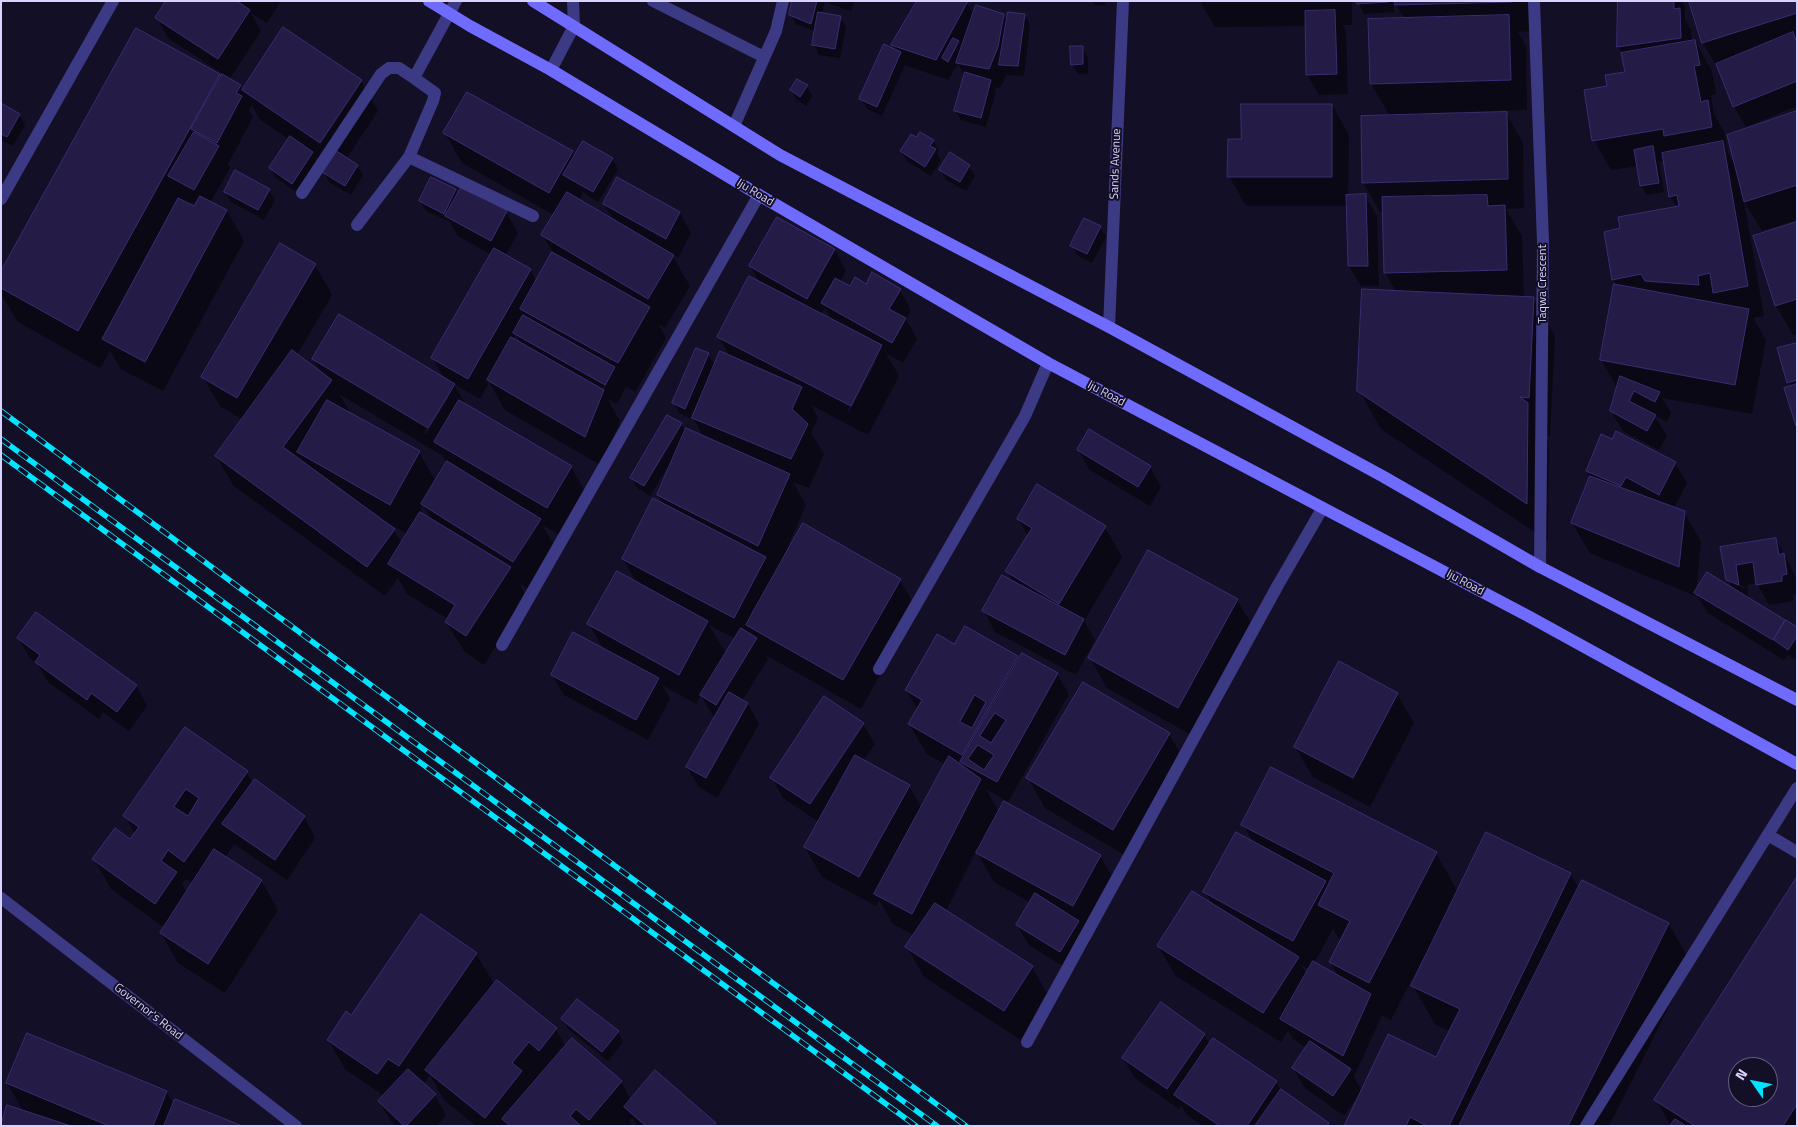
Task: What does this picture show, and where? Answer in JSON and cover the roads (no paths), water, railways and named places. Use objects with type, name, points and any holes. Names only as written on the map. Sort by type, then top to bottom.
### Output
[{"type":"main road","name":"Iju Road","points":[[429,1],[551,70],[759,195],[1048,364],[1528,616],[1797,764]]},
{"type":"main road","points":[[533,1],[780,155],[1109,328],[1376,472],[1540,567],[1797,700]]},
{"type":"street","points":[[1,199],[113,1]]},
{"type":"street","points":[[414,78],[456,1]]},
{"type":"street","points":[[551,70],[574,26],[573,1]]},
{"type":"street","points":[[653,1],[764,58]]},
{"type":"street","points":[[734,126],[776,31],[783,1]]},
{"type":"street","name":"Sands Avenue","points":[[1109,328],[1123,1]]},
{"type":"street","name":"Taqwa Crescent","points":[[1534,1],[1543,242],[1540,567]]},
{"type":"street","points":[[302,193],[381,74],[389,68],[399,68],[434,93],[433,101],[409,157],[357,225]]},
{"type":"street","points":[[409,157],[533,216]]},
{"type":"street","points":[[502,645],[759,195]]},
{"type":"street","points":[[880,669],[1025,416],[1048,364]]},
{"type":"street","points":[[1026,1042],[1278,584],[1322,509]]},
{"type":"street","points":[[1586,1126],[1797,788]]},
{"type":"street","points":[[1768,835],[1797,852]]},
{"type":"street","name":"Governor's Road","points":[[1,898],[296,1126]]},
{"type":"railway","points":[[1,411],[966,1126]]},
{"type":"railway","points":[[1,439],[937,1126]]},
{"type":"railway","points":[[1,455],[916,1126]]}]
